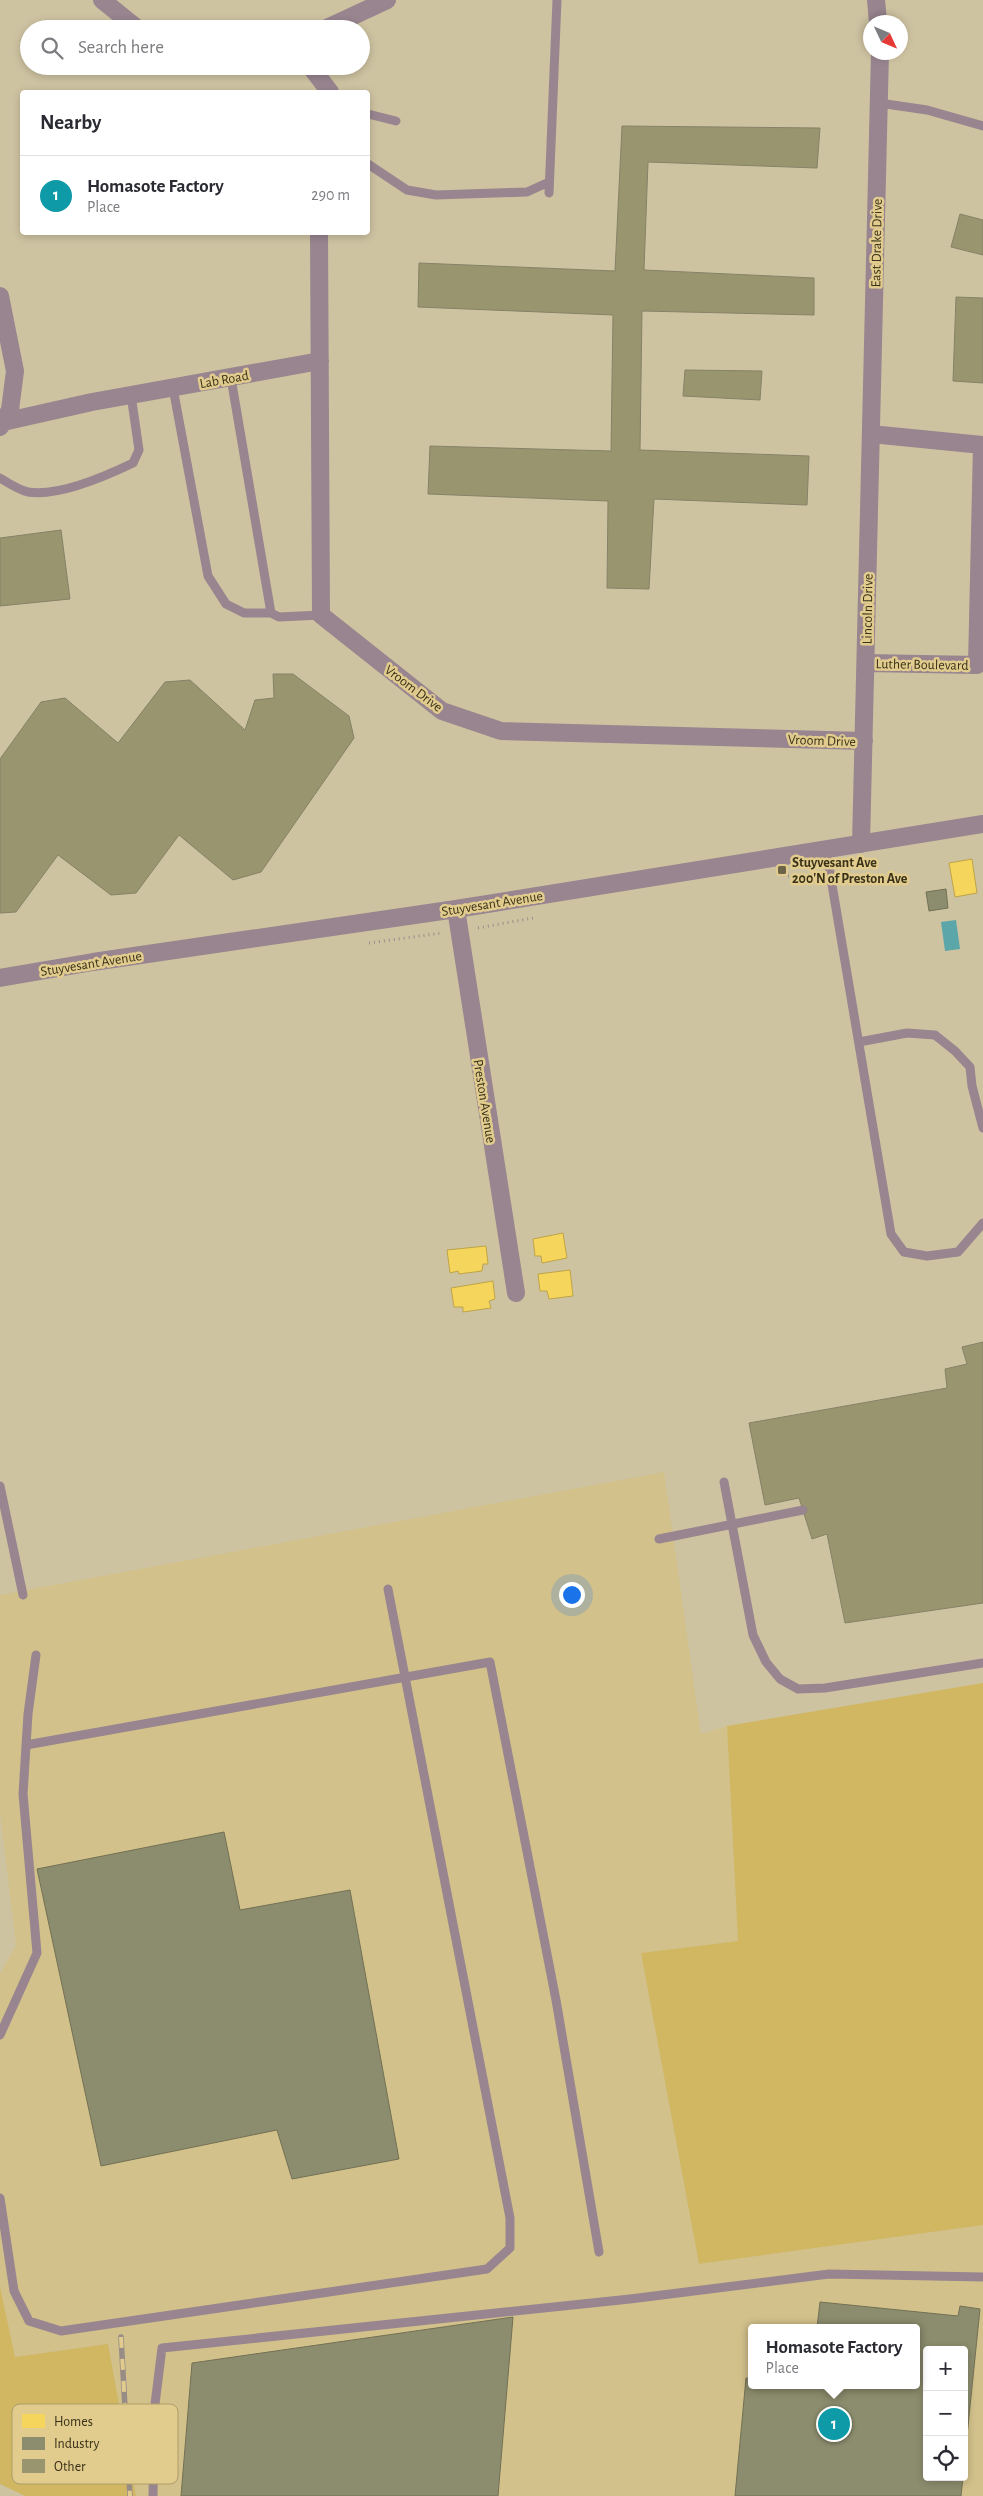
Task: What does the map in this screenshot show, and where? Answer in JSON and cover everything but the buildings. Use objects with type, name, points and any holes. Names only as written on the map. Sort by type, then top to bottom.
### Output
[{"type":"street","points":[[102,0],[127,20]]},
{"type":"street","points":[[344,20],[387,0]]},
{"type":"street","points":[[876,0],[877,15]]},
{"type":"street","name":"East Drake Drive","points":[[871,434],[880,60]]},
{"type":"street","points":[[317,75],[328,90]]},
{"type":"street","points":[[319,235],[322,615]]},
{"type":"street","points":[[0,296],[14,371],[10,410],[2,424]]},
{"type":"street","name":"Lab Road","points":[[2,424],[131,395],[320,361]]},
{"type":"street","name":"Lincoln Drive","points":[[861,844],[871,434]]},
{"type":"street","name":"Luther Boulevard","points":[[866,663],[980,665],[982,445],[871,434]]},
{"type":"street","name":"Vroom Drive","points":[[322,615],[442,711],[501,731],[864,741]]},
{"type":"street","name":"Stuyvesant Avenue","points":[[0,978],[103,960],[456,909],[983,824]]},
{"type":"street","name":"Preston Avenue","points":[[456,909],[516,1293]]},
{"type":"lane","points":[[549,193],[557,0]]},
{"type":"lane","points":[[879,103],[928,110],[983,126]]},
{"type":"lane","points":[[370,114],[396,121]]},
{"type":"lane","points":[[370,165],[407,190],[436,195],[527,192],[549,182]]},
{"type":"lane","points":[[231,378],[271,613]]},
{"type":"lane","points":[[173,388],[208,576],[226,604],[244,613],[271,613],[279,617],[322,615]]},
{"type":"lane","points":[[0,478],[27,492],[46,493],[106,476],[133,463],[140,450],[131,395]]},
{"type":"lane","points":[[826,849],[891,1234],[904,1252],[927,1256],[958,1252],[983,1224]]},
{"type":"lane","points":[[859,1042],[907,1033],[935,1035],[955,1051],[970,1067],[972,1086],[983,1128]]},
{"type":"lane","points":[[724,1482],[753,1635],[766,1662],[780,1679],[798,1689],[825,1688],[983,1663]]},
{"type":"lane","points":[[0,1486],[23,1595]]},
{"type":"lane","points":[[659,1539],[803,1510]]},
{"type":"lane","points":[[0,2198],[14,2291],[29,2321],[61,2331],[487,2269],[510,2248],[510,2218],[388,1589]]},
{"type":"lane","points":[[0,2035],[37,1953],[23,1794],[26,1745],[36,1655]]},
{"type":"lane","points":[[26,1745],[490,1662],[556,2000],[599,2252]]},
{"type":"lane","points":[[155,2404],[162,2348],[630,2299],[829,2274],[983,2277]]},
{"type":"shaded area","points":[[664,1472],[701,1734],[727,1726],[738,1941],[641,1953],[699,2264],[983,2225],[983,2496],[136,2496],[134,2484],[178,2484],[178,2404],[119,2404],[108,2344],[14,2357],[0,2287],[0,1974],[16,1945],[0,1813],[0,1595]]},
{"type":"shaded area","points":[[983,1683],[983,2225],[699,2264],[641,1953],[738,1941],[727,1726]]},
{"type":"shaded area","points":[[0,2287],[15,2357],[108,2344],[119,2404],[12,2404],[12,2484],[134,2484],[136,2496],[25,2496],[0,2484]]},
{"type":"water","points":[[956,920],[960,949],[945,951],[941,922]]},
{"type":"railway","points":[[121,2337],[125,2404]]},
{"type":"railway","points":[[129,2484],[130,2496]]},
{"type":"place","name":"Stuyvesant Ave 200'N of Preston Ave","points":[[782,870]]},
{"type":"place","name":"Homasote Factory","points":[[834,2424]]}]
